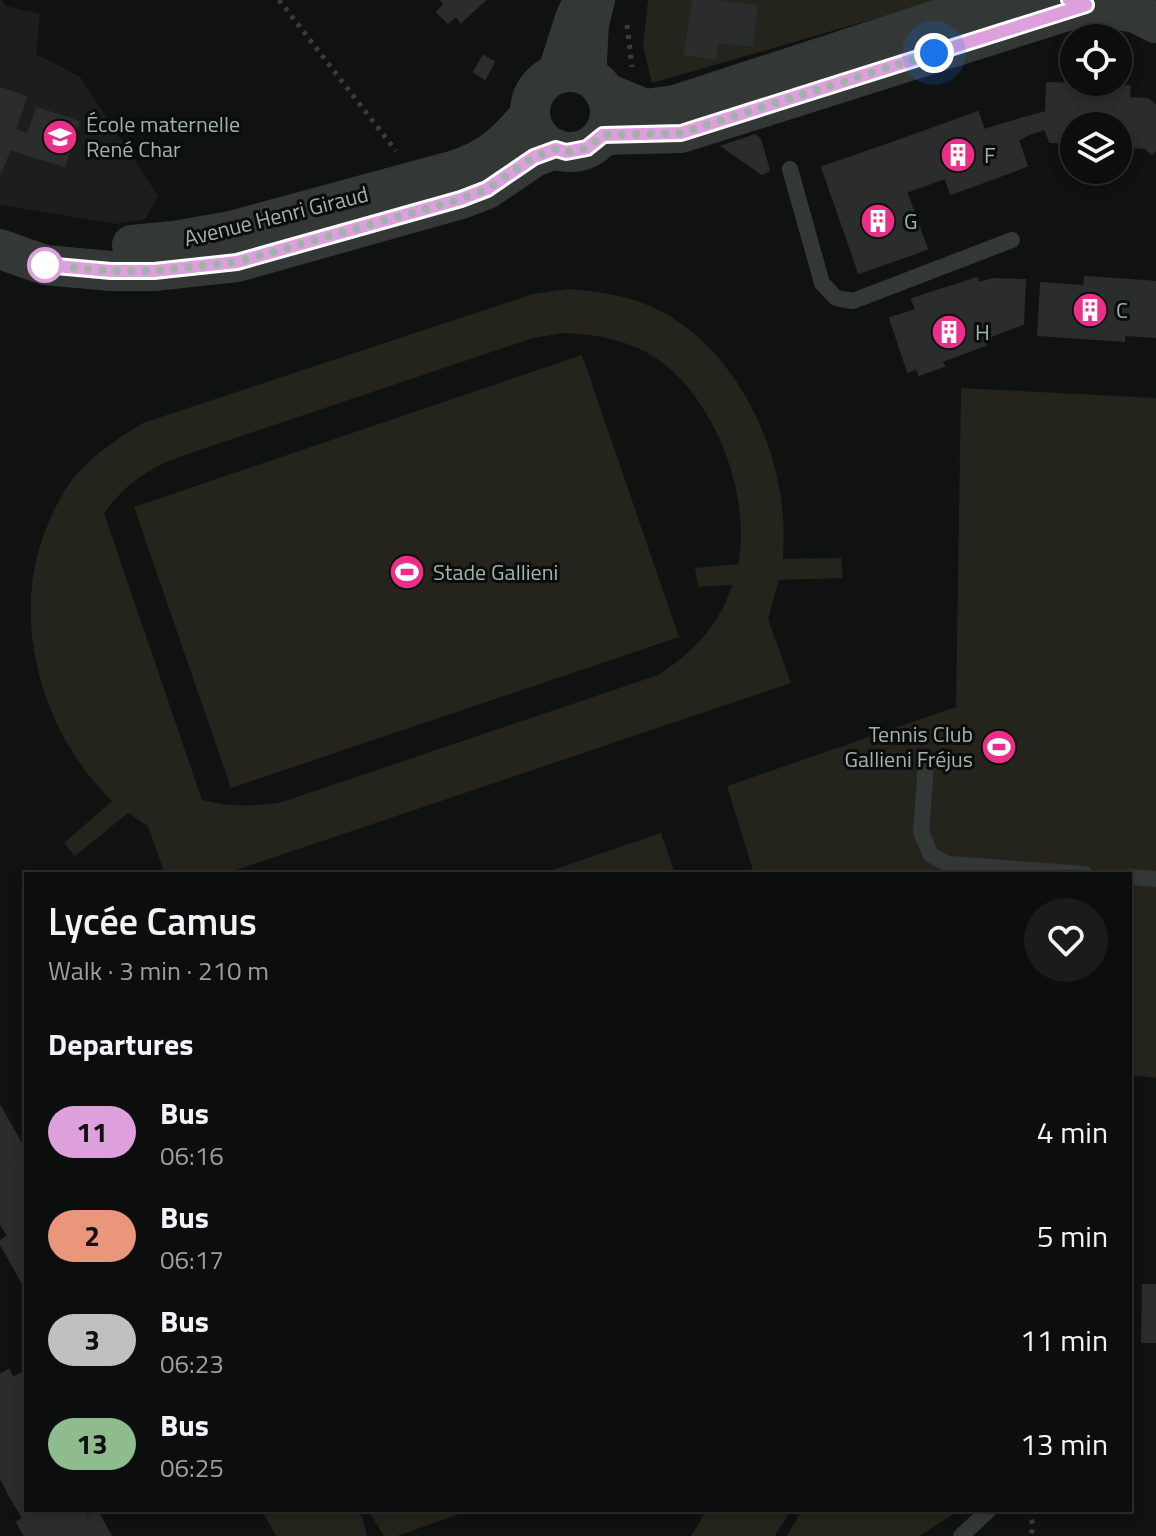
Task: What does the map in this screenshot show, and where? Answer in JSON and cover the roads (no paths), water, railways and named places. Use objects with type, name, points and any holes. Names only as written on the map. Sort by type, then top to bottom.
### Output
[{"type":"street","points":[[579,0],[571,18],[595,81],[609,102],[610,114],[603,135],[587,148],[566,152],[546,144],[533,126],[530,115],[532,103],[543,83],[595,81],[645,109],[675,105],[961,12],[1019,0]]},
{"type":"street","points":[[595,81],[593,24],[599,0]]},
{"type":"street","points":[[603,135],[681,133],[1081,2],[1136,13],[1156,23]]},
{"type":"street","points":[[712,92],[735,96],[756,109]]},
{"type":"street","name":"Avenue Henri Giraud","points":[[0,240],[125,245],[174,241],[231,231],[480,161],[504,145],[530,115]]},
{"type":"street","name":"Avenue Henri Giraud","points":[[0,249],[45,265],[111,271],[154,271],[237,262],[461,199],[487,189],[534,157],[556,149]]},
{"type":"lane","points":[[790,169],[822,283],[836,298],[853,301],[1012,240]]},
{"type":"lane","points":[[926,765],[921,832],[931,855],[947,869],[1030,872]]},
{"type":"lane","points":[[1132,877],[1156,879]]},
{"type":"lane","points":[[961,1536],[987,1512]]},
{"type":"place","name":"École maternelle René Char","points":[[60,137]]},
{"type":"place","name":"F","points":[[958,155]]},
{"type":"place","name":"G","points":[[878,221]]},
{"type":"place","name":"C","points":[[1090,310]]},
{"type":"place","name":"H","points":[[949,332]]},
{"type":"place","name":"Stade Gallieni","points":[[407,572]]},
{"type":"place","name":"Tennis Club Gallieni Fréjus","points":[[999,747]]}]
